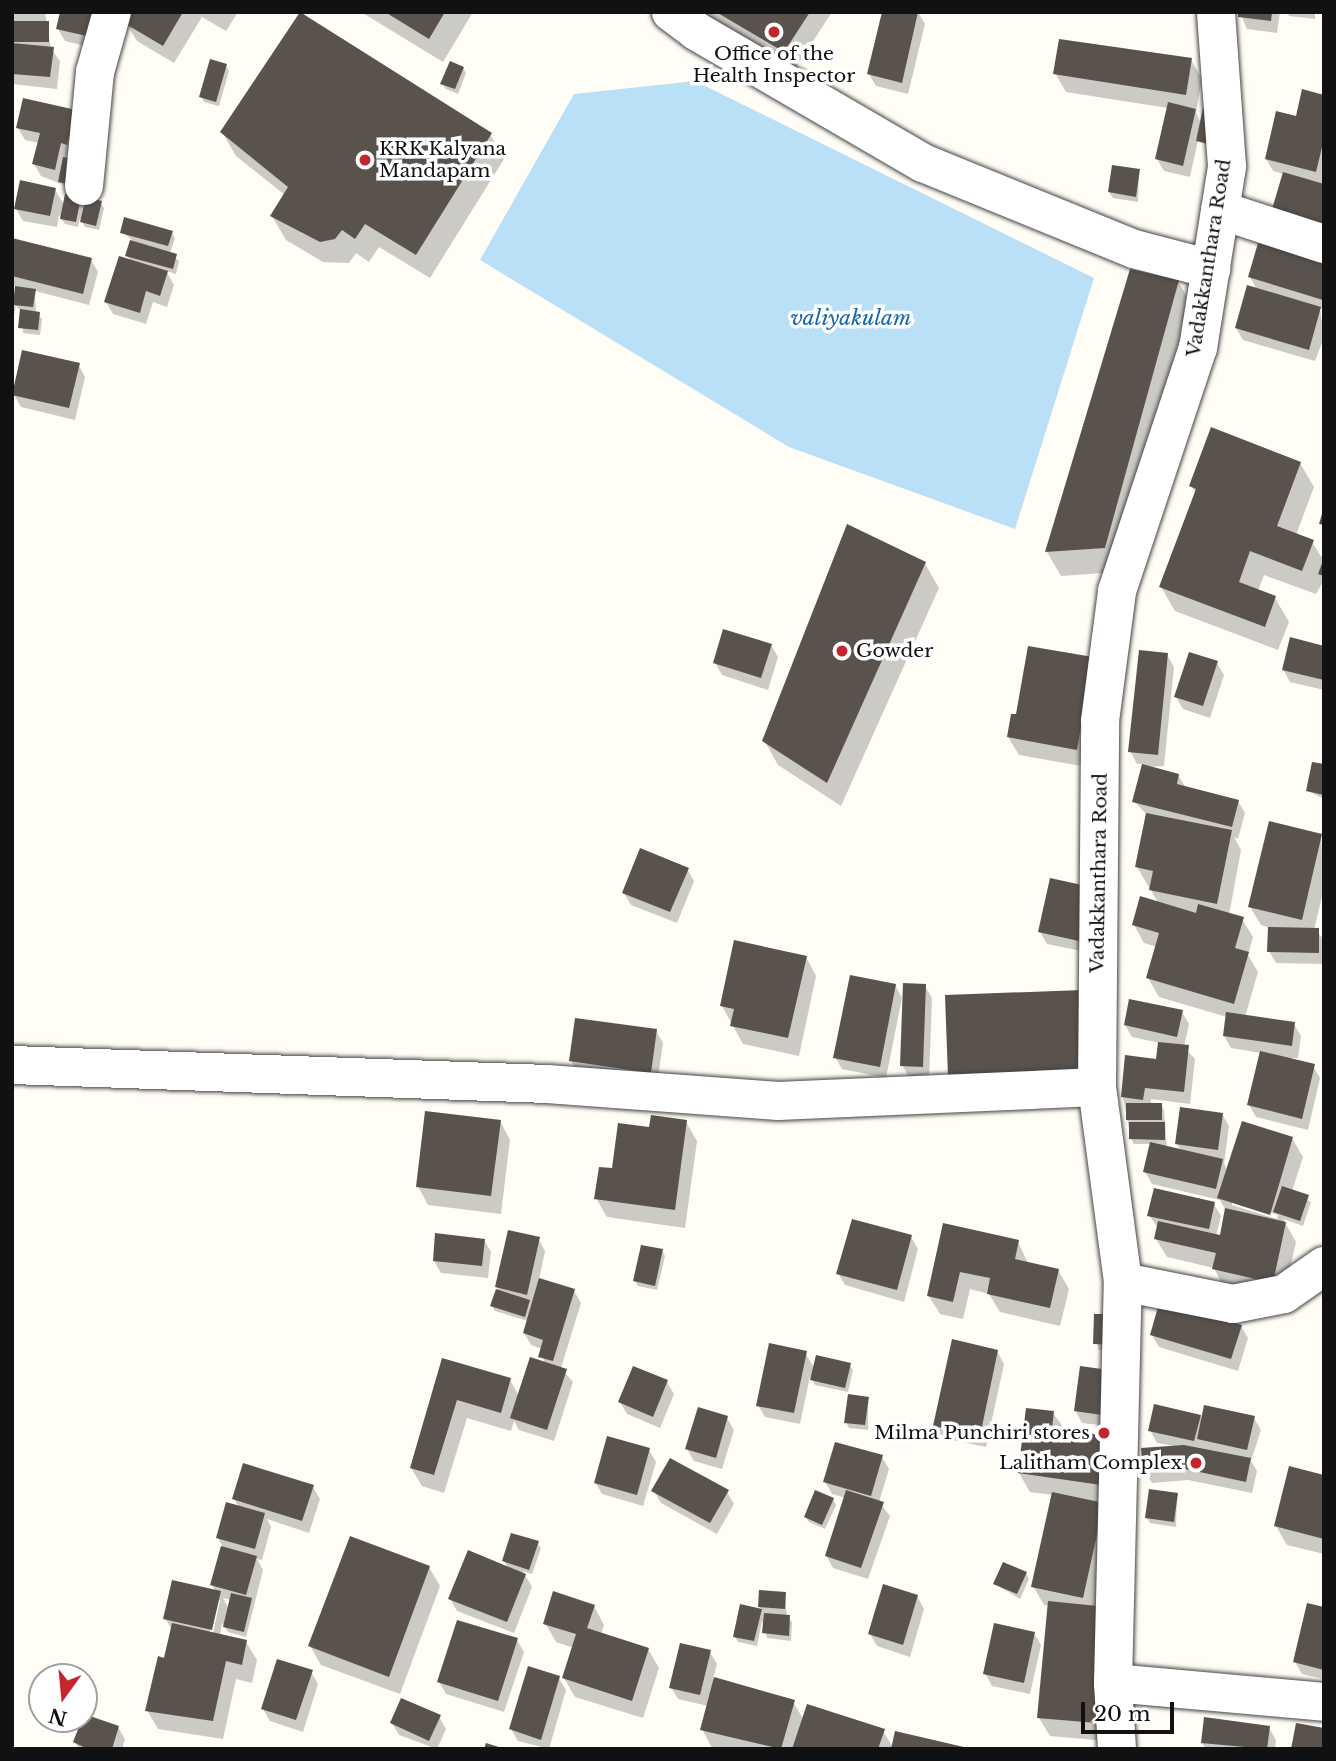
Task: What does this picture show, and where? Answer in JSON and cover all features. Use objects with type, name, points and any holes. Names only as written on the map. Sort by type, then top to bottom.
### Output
[{"type":"street","points":[[84,186],[95,72],[112,12]]},
{"type":"street","points":[[671,12],[696,31],[923,163],[1134,249],[1210,269]]},
{"type":"street","name":"Vadakkanthara Road","points":[[1117,1749],[1113,1683],[1123,1282],[1097,1087],[1100,720],[1117,591],[1198,348],[1227,166],[1216,12]]},
{"type":"street","points":[[1220,210],[1324,244]]},
{"type":"street","points":[[12,1065],[547,1084],[778,1101],[1097,1087]]},
{"type":"street","points":[[1123,1282],[1233,1304],[1284,1294],[1323,1266]]},
{"type":"street","points":[[1113,1683],[1324,1702]]},
{"type":"water","name":"valiyakulam","points":[[695,81],[1094,278],[1015,529],[789,447],[480,260],[574,94]]},
{"type":"building","points":[[60,12],[106,12],[100,39],[56,29]]},
{"type":"building","points":[[131,12],[183,12],[163,46],[124,23]]},
{"type":"building","name":"KRK Kalyana Mandapam","points":[[300,12],[492,133],[416,255],[365,224],[355,239],[342,230],[335,239],[320,242],[270,216],[288,187],[220,132]]},
{"type":"building","points":[[385,12],[445,12],[429,39]]},
{"type":"building","name":"Office of the Health Inspector","points":[[716,12],[810,12],[784,52]]},
{"type":"building","points":[[882,12],[918,12],[902,83],[867,74]]},
{"type":"building","points":[[1238,12],[1272,12],[1271,21],[1238,17]]},
{"type":"building","points":[[12,21],[49,21],[49,42],[12,42]]},
{"type":"building","points":[[1059,39],[1192,58],[1186,95],[1053,74]]},
{"type":"building","points":[[12,43],[54,47],[50,77],[12,74]]},
{"type":"building","points":[[210,59],[227,64],[216,102],[199,97]]},
{"type":"building","points":[[450,61],[464,67],[455,89],[440,84]]},
{"type":"building","points":[[1302,89],[1324,95],[1324,139],[1316,172],[1265,159],[1276,111],[1296,116]]},
{"type":"building","points":[[23,98],[76,110],[67,145],[61,143],[55,170],[32,164],[40,133],[16,128]]},
{"type":"building","points":[[1168,102],[1196,109],[1183,166],[1155,159]]},
{"type":"building","points":[[1204,103],[1209,144],[1196,141]]},
{"type":"building","points":[[63,157],[79,160],[74,185],[58,182]]},
{"type":"building","points":[[1112,165],[1140,169],[1136,197],[1108,192]]},
{"type":"building","points":[[1283,172],[1324,184],[1324,232],[1270,216]]},
{"type":"building","points":[[20,180],[56,188],[50,216],[14,209]]},
{"type":"building","points":[[65,194],[81,197],[76,222],[60,219]]},
{"type":"building","points":[[86,197],[102,201],[96,226],[80,222]]},
{"type":"building","points":[[124,217],[173,231],[168,246],[120,233]]},
{"type":"building","points":[[12,238],[92,258],[83,294],[12,276]]},
{"type":"building","points":[[130,240],[177,254],[173,269],[125,256]]},
{"type":"building","points":[[1258,243],[1324,263],[1323,300],[1248,277]]},
{"type":"building","points":[[119,256],[168,271],[160,296],[146,291],[140,313],[104,302]]},
{"type":"building","points":[[1130,269],[1179,280],[1105,548],[1045,552]]},
{"type":"building","points":[[1247,285],[1321,307],[1309,350],[1235,328]]},
{"type":"building","points":[[15,286],[36,289],[33,307],[13,305]]},
{"type":"building","points":[[20,309],[40,312],[38,330],[18,328]]},
{"type":"building","points":[[22,350],[80,363],[69,408],[12,395]]},
{"type":"building","points":[[1211,427],[1301,462],[1277,526],[1314,540],[1302,571],[1250,551],[1239,582],[1276,596],[1265,627],[1159,587],[1196,489],[1189,486]]},
{"type":"building","points":[[1324,507],[1324,525],[1319,524]]},
{"type":"building","name":"Gowder","points":[[847,524],[926,562],[827,783],[762,741]]},
{"type":"building","points":[[1324,558],[1324,576],[1318,574]]},
{"type":"building","points":[[723,629],[772,644],[761,678],[713,663]]},
{"type":"building","points":[[1290,637],[1324,646],[1324,680],[1282,670]]},
{"type":"building","points":[[1028,646],[1093,657],[1077,750],[1007,737],[1011,714],[1016,714]]},
{"type":"building","points":[[1139,650],[1168,653],[1158,755],[1128,752]]},
{"type":"building","points":[[1189,652],[1218,661],[1203,706],[1174,697]]},
{"type":"building","points":[[1312,762],[1324,764],[1324,795],[1306,791]]},
{"type":"building","points":[[1142,764],[1179,774],[1177,784],[1239,800],[1232,827],[1132,802]]},
{"type":"building","points":[[1146,813],[1232,830],[1217,904],[1149,890],[1153,871],[1135,867]]},
{"type":"building","points":[[1269,821],[1322,834],[1302,920],[1248,907]]},
{"type":"building","points":[[640,848],[689,868],[670,912],[622,893]]},
{"type":"building","points":[[1050,878],[1091,887],[1079,941],[1038,932]]},
{"type":"building","points":[[1140,896],[1196,913],[1198,904],[1244,917],[1235,948],[1249,952],[1234,1004],[1146,978],[1159,933],[1132,925]]},
{"type":"building","points":[[1268,927],[1319,928],[1319,953],[1267,952]]},
{"type":"building","points":[[734,940],[807,956],[788,1038],[730,1026],[734,1009],[720,1006]]},
{"type":"building","points":[[850,975],[896,984],[880,1067],[833,1058]]},
{"type":"building","points":[[903,983],[926,984],[923,1067],[900,1066]]},
{"type":"building","points":[[1082,990],[1085,1077],[948,1077],[945,995]]},
{"type":"building","points":[[1129,999],[1183,1010],[1177,1037],[1124,1025]]},
{"type":"building","points":[[1226,1012],[1295,1022],[1292,1046],[1223,1036]]},
{"type":"building","points":[[575,1018],[657,1029],[651,1073],[569,1061]]},
{"type":"building","points":[[1158,1042],[1189,1045],[1184,1092],[1145,1088],[1143,1100],[1121,1097],[1125,1055],[1156,1059]]},
{"type":"building","points":[[1260,1051],[1315,1064],[1302,1119],[1247,1105]]},
{"type":"building","points":[[1126,1103],[1162,1103],[1162,1120],[1126,1120]]},
{"type":"building","points":[[1180,1107],[1223,1113],[1218,1150],[1175,1144]]},
{"type":"building","points":[[425,1111],[501,1120],[491,1196],[416,1187]]},
{"type":"building","points":[[651,1115],[687,1120],[675,1210],[594,1199],[599,1167],[612,1168],[618,1123],[649,1127]]},
{"type":"building","points":[[1242,1121],[1293,1137],[1270,1215],[1217,1198]]},
{"type":"building","points":[[1129,1122],[1165,1122],[1165,1140],[1129,1139]]},
{"type":"building","points":[[1150,1142],[1223,1159],[1216,1189],[1143,1172]]},
{"type":"building","points":[[1282,1186],[1309,1195],[1300,1221],[1273,1212]]},
{"type":"building","points":[[1154,1188],[1215,1202],[1209,1229],[1147,1216]]},
{"type":"building","points":[[1225,1208],[1286,1222],[1273,1283],[1212,1269],[1216,1253],[1154,1239],[1158,1221],[1220,1235]]},
{"type":"building","points":[[852,1219],[912,1235],[897,1290],[836,1274]]},
{"type":"building","points":[[943,1223],[1019,1240],[1015,1259],[1059,1269],[1050,1308],[987,1294],[990,1278],[960,1272],[953,1302],[927,1296]]},
{"type":"building","points":[[508,1230],[540,1237],[527,1295],[495,1287]]},
{"type":"building","points":[[435,1233],[485,1239],[482,1266],[433,1261]]},
{"type":"building","points":[[641,1245],[663,1249],[655,1286],[633,1281]]},
{"type":"building","points":[[539,1278],[575,1289],[553,1361],[538,1357],[543,1340],[523,1333]]},
{"type":"building","points":[[496,1289],[530,1300],[525,1317],[490,1306]]},
{"type":"building","points":[[1160,1300],[1242,1325],[1231,1359],[1150,1335]]},
{"type":"building","points":[[1094,1314],[1117,1314],[1116,1345],[1093,1344]]},
{"type":"building","points":[[952,1339],[998,1350],[980,1436],[933,1426]]},
{"type":"building","points":[[769,1343],[807,1351],[794,1413],[756,1406]]},
{"type":"building","points":[[816,1355],[851,1363],[845,1388],[810,1380]]},
{"type":"building","points":[[530,1357],[567,1369],[547,1430],[510,1418]]},
{"type":"building","points":[[442,1358],[511,1378],[501,1413],[457,1400],[434,1475],[410,1468]]},
{"type":"building","points":[[633,1366],[668,1380],[653,1417],[618,1402]]},
{"type":"building","points":[[1080,1366],[1116,1371],[1109,1416],[1074,1411]]},
{"type":"building","points":[[848,1394],[869,1397],[865,1425],[844,1423]]},
{"type":"building","points":[[1154,1404],[1201,1415],[1194,1441],[1148,1431]]},
{"type":"building","points":[[1204,1405],[1255,1416],[1247,1450],[1197,1439]]},
{"type":"building","points":[[698,1407],[728,1416],[716,1458],[685,1449]]},
{"type":"building","points":[[1026,1408],[1054,1411],[1052,1428],[1114,1437],[1108,1486],[1018,1473]]},
{"type":"building","points":[[607,1436],[650,1448],[637,1495],[594,1483]]},
{"type":"building","points":[[835,1442],[883,1455],[871,1496],[823,1482]]},
{"type":"building","name":"Lalitham Complex","points":[[1184,1445],[1251,1458],[1246,1482],[1181,1468],[1143,1472],[1141,1448]]},
{"type":"building","points":[[670,1458],[729,1490],[710,1523],[651,1491]]},
{"type":"building","points":[[243,1463],[314,1485],[302,1521],[232,1499]]},
{"type":"building","points":[[1289,1466],[1324,1475],[1324,1539],[1274,1526]]},
{"type":"building","points":[[1149,1489],[1178,1493],[1174,1522],[1145,1518]]},
{"type":"building","points":[[815,1490],[834,1498],[822,1525],[804,1517]]},
{"type":"building","points":[[846,1490],[884,1502],[861,1568],[825,1556]]},
{"type":"building","points":[[1052,1492],[1104,1503],[1083,1598],[1031,1587]]},
{"type":"building","points":[[226,1502],[265,1513],[255,1549],[216,1538]]},
{"type":"building","points":[[511,1533],[539,1541],[529,1570],[502,1561]]},
{"type":"building","points":[[350,1536],[430,1566],[389,1677],[308,1646]]},
{"type":"building","points":[[221,1546],[257,1556],[246,1595],[210,1585]]},
{"type":"building","points":[[468,1550],[526,1574],[507,1622],[448,1599]]},
{"type":"building","points":[[1003,1562],[1027,1572],[1017,1594],[993,1584]]},
{"type":"building","points":[[172,1580],[221,1591],[212,1630],[163,1619]]},
{"type":"building","points":[[883,1584],[918,1595],[903,1645],[868,1634]]},
{"type":"building","points":[[759,1590],[786,1592],[785,1609],[758,1607]]},
{"type":"building","points":[[553,1591],[595,1605],[587,1628],[649,1648],[632,1701],[562,1678],[576,1634],[543,1624]]},
{"type":"building","points":[[231,1593],[252,1598],[244,1632],[223,1627]]},
{"type":"building","points":[[1048,1601],[1108,1607],[1097,1723],[1037,1718]]},
{"type":"building","points":[[1307,1603],[1324,1607],[1324,1670],[1293,1662]]},
{"type":"building","points":[[740,1604],[762,1609],[754,1641],[733,1637]]},
{"type":"building","points":[[764,1613],[790,1615],[789,1636],[762,1633]]},
{"type":"building","points":[[457,1620],[518,1638],[498,1701],[437,1682]]},
{"type":"building","points":[[172,1623],[247,1640],[242,1665],[226,1661],[213,1721],[145,1711],[158,1656],[164,1658]]},
{"type":"building","points":[[994,1623],[1035,1632],[1024,1683],[983,1674]]},
{"type":"building","points":[[680,1643],[711,1650],[700,1695],[669,1688]]},
{"type":"building","points":[[277,1659],[313,1670],[296,1720],[261,1709]]},
{"type":"building","points":[[528,1666],[560,1676],[541,1740],[509,1729]]},
{"type":"building","points":[[714,1677],[795,1700],[781,1749],[700,1730]]},
{"type":"building","points":[[401,1698],[441,1715],[429,1741],[390,1723]]},
{"type":"building","points":[[807,1704],[885,1729],[878,1749],[792,1749]]},
{"type":"building","points":[[1204,1717],[1270,1726],[1267,1749],[1201,1743]]},
{"type":"building","points":[[98,1719],[119,1726],[112,1749],[88,1749],[73,1742],[77,1733],[98,1733]]},
{"type":"building","points":[[1296,1723],[1324,1728],[1324,1749],[1291,1749]]},
{"type":"building","points":[[895,1731],[968,1748],[891,1749]]},
{"type":"building","points":[[486,1743],[502,1748],[502,1749],[484,1749]]},
{"type":"place","name":"Office of the Health Inspector","points":[[774,32]]},
{"type":"place","name":"KRK Kalyana Mandapam","points":[[365,160]]},
{"type":"place","name":"Gowder","points":[[842,651]]},
{"type":"place","name":"Milma Punchiri stores","points":[[1104,1433]]},
{"type":"place","name":"Lalitham Complex","points":[[1196,1463]]}]
